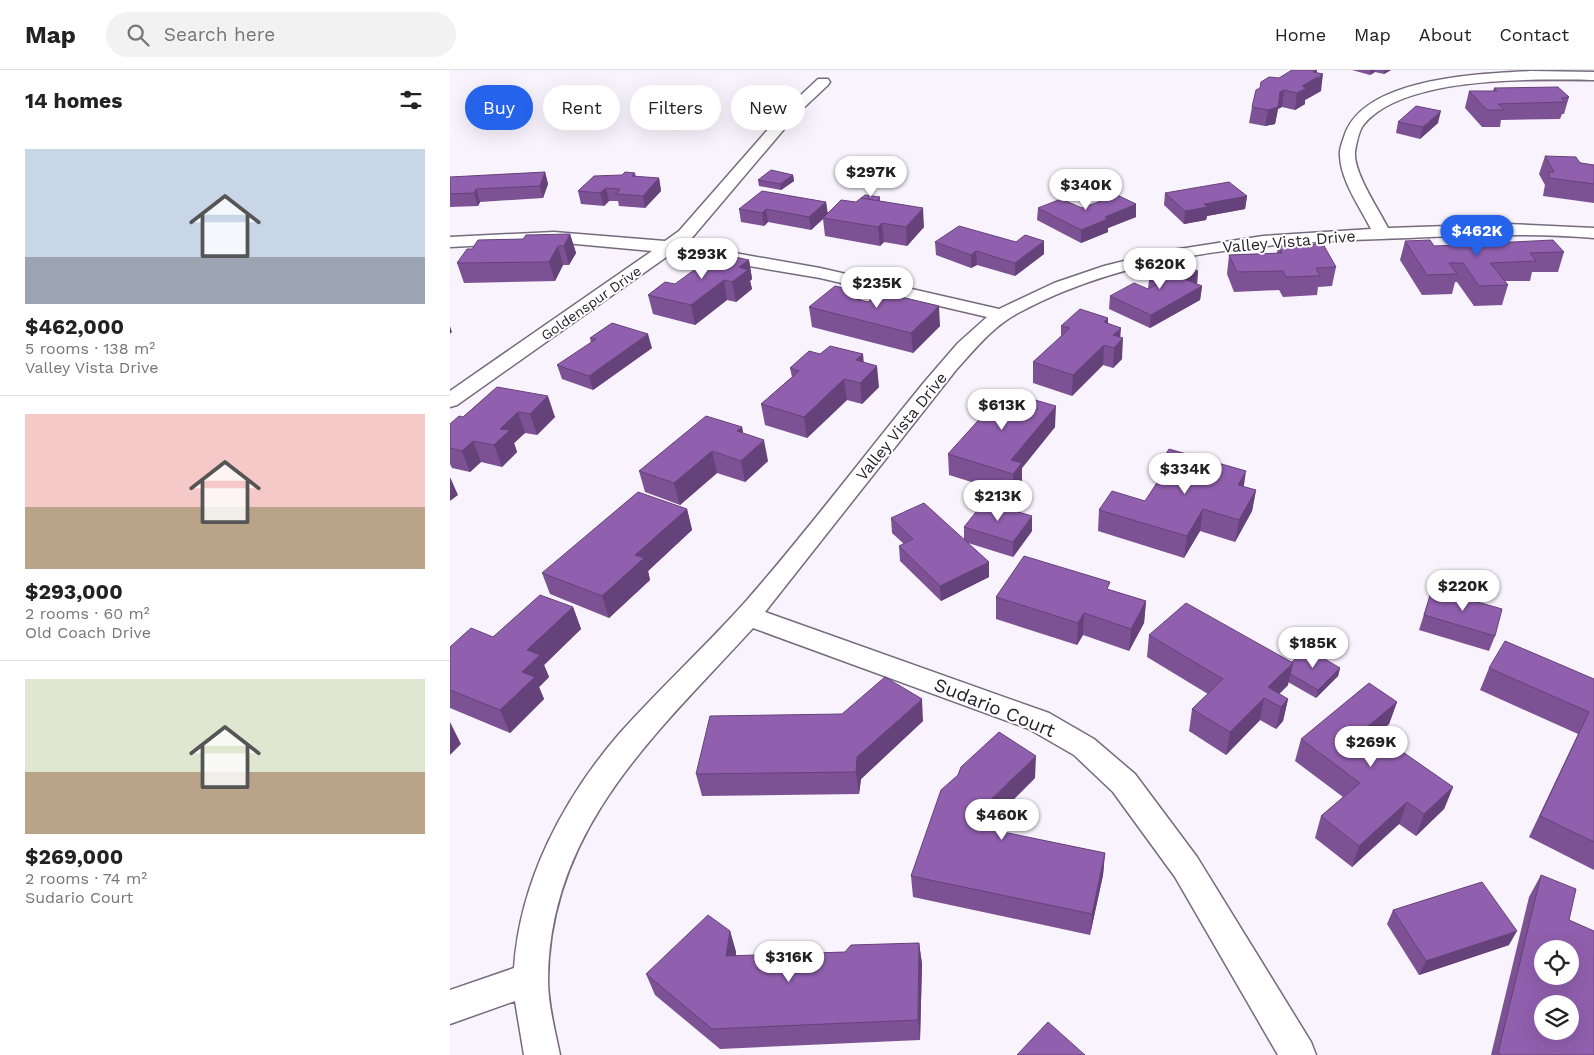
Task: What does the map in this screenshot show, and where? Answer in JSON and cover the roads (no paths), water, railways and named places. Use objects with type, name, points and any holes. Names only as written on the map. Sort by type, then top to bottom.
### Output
[{"type":"street","points":[[1382,233],[1350,168],[1346,154],[1348,133],[1361,115],[1383,100],[1430,84],[1525,72],[1594,76]]},
{"type":"street","name":"Goldenspur Drive","points":[[450,401],[668,247],[696,222],[790,112],[823,82]]},
{"type":"street","name":"Valley Vista Drive","points":[[542,1055],[534,1018],[531,980],[541,907],[551,874],[571,828],[591,793],[614,760],[640,730],[747,616],[914,408],[968,346],[1002,315],[1078,280],[1130,264],[1165,256],[1263,240],[1382,233],[1543,229],[1594,233]]},
{"type":"street","points":[[450,242],[554,237],[668,247],[820,273],[1002,315]]},
{"type":"street","name":"Sudario Court","points":[[747,616],[816,639],[1039,721],[1084,748],[1124,783],[1186,867],[1298,1055]]},
{"type":"street","points":[[450,1007],[531,980]]}]
